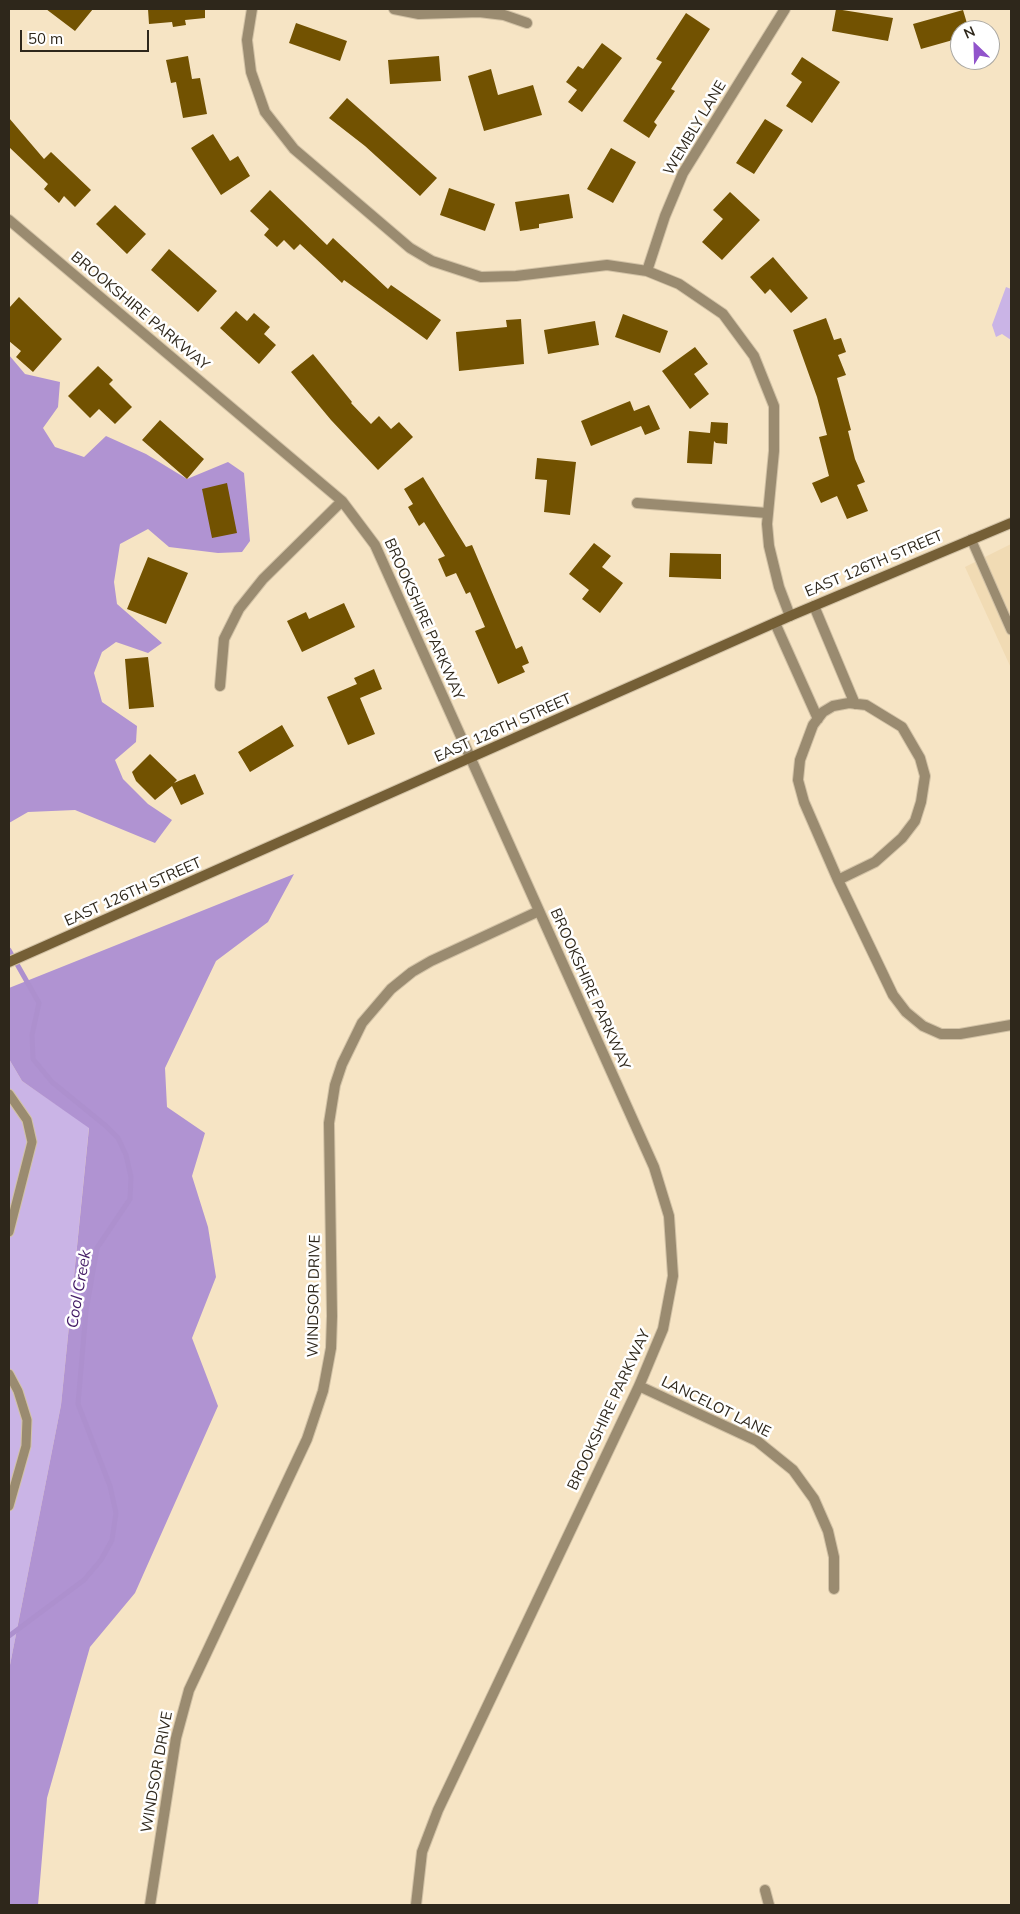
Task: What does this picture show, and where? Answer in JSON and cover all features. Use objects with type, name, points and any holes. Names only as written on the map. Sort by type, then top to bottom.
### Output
[{"type":"street","points":[[252,9],[247,40],[251,72],[264,112],[294,149],[410,248],[432,261],[481,277],[516,276],[607,265],[647,271],[679,284],[722,314],[754,356],[774,406],[774,451],[767,513],[769,546],[779,587],[790,616]]},
{"type":"street","points":[[394,9],[419,14],[479,12],[504,15],[526,23]]},
{"type":"street","name":"WEMBLY LANE","points":[[647,271],[665,216],[683,173],[785,9]]},
{"type":"street","name":"BROOKSHIRE PARKWAY","points":[[9,220],[342,501],[375,545],[654,1167],[669,1216],[673,1276],[669,1306],[654,1352],[438,1810],[422,1852],[416,1905]]},
{"type":"street","points":[[220,686],[224,639],[239,609],[263,579],[342,501]]},
{"type":"street","points":[[637,503],[767,513]]},
{"type":"street","name":"EAST 126TH STREET","points":[[9,962],[471,759],[790,616],[1011,523]]},
{"type":"street","points":[[814,606],[855,704]]},
{"type":"street","points":[[775,623],[818,719]]},
{"type":"street","points":[[838,880],[875,862],[902,838],[915,821],[922,802],[925,776],[920,758],[902,727],[866,705],[833,706],[824,712],[806,739],[800,760],[798,780],[804,802],[838,880],[893,995],[906,1012],[923,1026],[940,1034],[960,1034],[1011,1025]]},
{"type":"street","name":"WINDSOR DRIVE","points":[[150,1905],[176,1738],[189,1690],[307,1438],[317,1414],[326,1378],[332,1316],[329,1123],[335,1085],[342,1064],[362,1023],[392,989],[412,972],[431,961],[539,911]]},
{"type":"street","name":"LANCELOT LANE","points":[[639,1386],[757,1441],[793,1470],[814,1499],[828,1531],[834,1557],[834,1589]]},
{"type":"street","points":[[766,1890],[768,1905]]},
{"type":"lane","points":[[971,540],[1011,630]]},
{"type":"lane","points":[[9,1094],[27,1120],[32,1142],[9,1232]]},
{"type":"lane","points":[[9,1374],[18,1390],[27,1420],[26,1446],[9,1506]]},
{"type":"shaded area","points":[[1006,287],[1011,289],[1011,340],[1002,334],[996,337],[992,325]]},
{"type":"shaded area","points":[[9,355],[25,374],[60,382],[58,407],[43,428],[55,447],[84,457],[106,436],[146,454],[187,479],[228,462],[244,473],[250,541],[242,552],[218,553],[169,547],[148,529],[120,544],[114,582],[117,604],[162,643],[148,653],[116,642],[102,652],[94,673],[102,702],[137,726],[136,742],[115,760],[123,779],[148,804],[172,820],[155,843],[75,810],[28,812],[9,823]]},
{"type":"shaded area","points":[[1011,544],[1011,668],[965,567]]},
{"type":"shaded area","points":[[294,874],[268,922],[216,961],[165,1068],[167,1107],[205,1133],[192,1176],[208,1227],[216,1277],[192,1338],[218,1406],[135,1593],[90,1647],[47,1798],[38,1905],[9,1905],[9,1670],[61,1405],[89,1128],[22,1081],[9,1059],[9,988]]},
{"type":"shaded area","points":[[9,1059],[22,1081],[89,1127],[61,1405],[9,1670]]},
{"type":"building","points":[[46,9],[93,9],[75,31]]},
{"type":"building","points":[[148,9],[205,9],[205,18],[185,20],[186,25],[173,27],[172,22],[149,24]]},
{"type":"building","points":[[836,9],[893,18],[888,41],[832,31]]},
{"type":"building","points":[[963,10],[966,20],[950,20],[950,41],[921,49],[913,24]]},
{"type":"building","points":[[686,13],[710,29],[671,89],[675,91],[654,122],[657,125],[649,138],[623,121],[662,62],[656,59]]},
{"type":"building","points":[[296,23],[347,41],[340,61],[289,43]]},
{"type":"building","points":[[602,43],[622,58],[582,112],[568,102],[577,90],[566,82],[578,66],[583,69]]},
{"type":"building","points":[[188,56],[192,79],[200,78],[207,114],[183,118],[176,82],[171,83],[166,60]]},
{"type":"building","points":[[439,56],[441,81],[390,84],[388,60]]},
{"type":"building","points":[[802,57],[840,82],[812,123],[786,106],[802,82],[791,74]]},
{"type":"building","points":[[491,69],[498,95],[533,85],[542,115],[484,131],[468,76]]},
{"type":"building","points":[[347,98],[437,178],[420,196],[365,146],[329,118]]},
{"type":"building","points":[[9,118],[44,159],[51,152],[91,190],[75,207],[64,196],[59,203],[44,189],[48,184],[9,147]]},
{"type":"building","points":[[765,119],[783,130],[754,174],[736,163]]},
{"type":"building","points":[[213,134],[230,161],[238,156],[250,176],[221,195],[191,148]]},
{"type":"building","points":[[611,148],[636,162],[613,203],[587,189]]},
{"type":"building","points":[[449,188],[495,204],[485,231],[440,215]]},
{"type":"building","points":[[270,190],[327,245],[333,238],[388,289],[391,285],[441,320],[427,340],[344,280],[342,283],[300,244],[294,250],[284,240],[277,247],[264,235],[269,229],[250,211]]},
{"type":"building","points":[[730,192],[760,220],[722,260],[702,242],[723,219],[713,210]]},
{"type":"building","points":[[569,194],[573,218],[539,224],[539,228],[520,231],[515,202]]},
{"type":"building","points":[[115,205],[146,234],[127,254],[96,224]]},
{"type":"building","points":[[169,249],[217,291],[198,312],[151,270]]},
{"type":"building","points":[[773,257],[808,298],[791,313],[770,289],[765,294],[750,277]]},
{"type":"building","points":[[19,297],[62,339],[33,372],[16,357],[21,351],[9,341],[9,308]]},
{"type":"building","points":[[236,311],[247,321],[254,313],[270,327],[264,334],[276,345],[259,364],[220,328]]},
{"type":"building","points":[[623,314],[668,331],[660,353],[615,337]]},
{"type":"building","points":[[826,318],[834,340],[841,338],[846,352],[838,355],[846,375],[837,378],[851,430],[848,431],[855,459],[865,482],[857,485],[868,511],[847,519],[837,496],[821,503],[812,483],[829,476],[819,437],[827,435],[817,397],[793,330]]},
{"type":"building","points":[[521,319],[524,364],[459,371],[456,332],[507,327],[506,320]]},
{"type":"building","points":[[595,321],[599,345],[548,354],[544,330]]},
{"type":"building","points":[[695,347],[708,364],[694,374],[709,394],[690,409],[662,371]]},
{"type":"building","points":[[313,354],[351,403],[371,424],[379,416],[391,429],[399,422],[413,437],[378,470],[331,420],[291,372]]},
{"type":"building","points":[[98,366],[113,380],[109,384],[132,407],[115,424],[99,409],[90,418],[68,396]]},
{"type":"building","points":[[630,401],[634,411],[649,405],[660,429],[645,435],[641,426],[591,446],[581,421]]},
{"type":"building","points":[[160,420],[204,459],[187,479],[142,440]]},
{"type":"building","points":[[711,422],[728,423],[727,444],[714,441],[712,464],[687,463],[689,431],[710,433]]},
{"type":"building","points":[[537,458],[576,462],[570,515],[544,512],[547,480],[535,479]]},
{"type":"building","points":[[423,477],[466,547],[472,545],[516,649],[522,646],[529,663],[522,666],[525,672],[498,684],[475,631],[485,627],[470,592],[466,594],[456,573],[446,577],[438,559],[445,556],[424,522],[419,526],[408,507],[413,504],[404,489]]},
{"type":"building","points":[[227,483],[237,533],[212,538],[202,489]]},
{"type":"building","points":[[594,543],[611,556],[602,567],[623,583],[600,613],[582,599],[589,590],[569,574]]},
{"type":"building","points":[[670,553],[721,554],[721,579],[669,577]]},
{"type":"building","points":[[148,557],[188,573],[166,624],[127,609]]},
{"type":"building","points":[[344,603],[355,627],[302,652],[287,621],[306,612],[309,619]]},
{"type":"building","points":[[148,657],[154,707],[129,709],[125,659]]},
{"type":"building","points":[[374,669],[382,689],[360,698],[375,734],[348,745],[327,697],[357,684],[354,678]]},
{"type":"building","points":[[282,725],[294,746],[250,772],[238,752]]},
{"type":"building","points":[[150,754],[177,780],[174,783],[195,774],[204,794],[181,805],[172,786],[155,800],[136,781],[132,772]]},
{"type":"waterway","name":"Cool Creek","points":[[9,950],[39,1003],[32,1035],[33,1059],[52,1082],[118,1138],[126,1155],[131,1177],[130,1199],[97,1248],[86,1311],[78,1404],[110,1486],[116,1513],[112,1540],[101,1560],[84,1580],[9,1636]]}]
